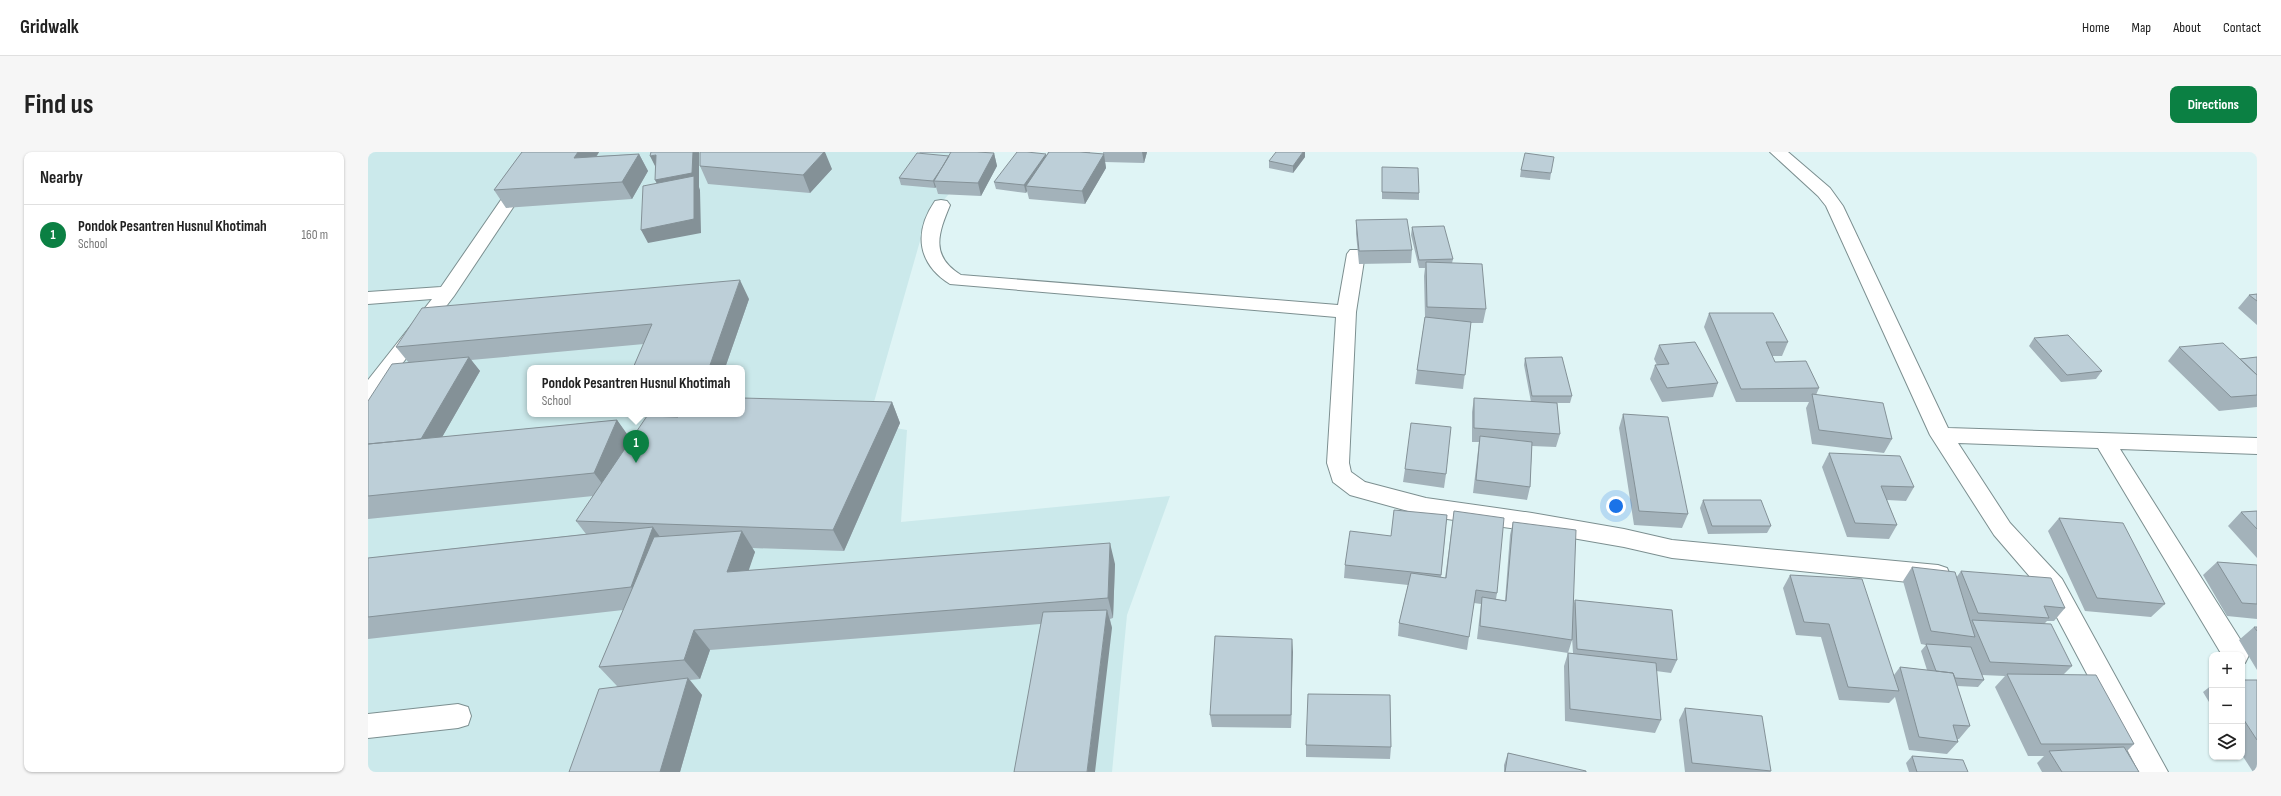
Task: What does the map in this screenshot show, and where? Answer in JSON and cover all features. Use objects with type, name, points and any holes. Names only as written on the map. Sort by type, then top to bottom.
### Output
[{"type":"street","points":[[368,394],[447,292],[542,152]]},
{"type":"street","points":[[1778,152],[1812,180],[1824,192],[1834,206],[1941,435],[2002,529],[2053,586],[2154,772]]},
{"type":"street","points":[[941,205],[930,232],[932,257],[945,274],[957,280],[1346,312]]},
{"type":"street","points":[[1356,254],[1346,312],[1346,339],[1338,463],[1341,476],[1358,489],[1426,507],[1578,530],[1672,549],[1958,577]]},
{"type":"street","points":[[368,298],[447,292]]},
{"type":"street","points":[[1941,435],[2105,442],[2257,446]]},
{"type":"street","points":[[2105,442],[2234,652]]},
{"type":"street","points":[[2021,583],[2053,586]]},
{"type":"street","points":[[368,726],[458,716]]},
{"type":"shaded area","points":[[368,152],[986,152],[926,220],[868,423],[907,430],[901,522],[1170,496],[1127,615],[1112,772],[368,772]]},
{"type":"building","points":[[522,152],[578,152],[574,158],[639,154],[622,182],[494,190]]},
{"type":"building","points":[[651,152],[693,152],[692,173],[655,180],[656,155],[650,156]]},
{"type":"building","points":[[700,152],[824,152],[803,175],[700,166]]},
{"type":"building","points":[[951,152],[994,153],[978,183],[934,181]]},
{"type":"building","points":[[1017,152],[1046,154],[1024,185],[994,182]]},
{"type":"building","points":[[1049,152],[1104,154],[1082,191],[1026,186]]},
{"type":"building","points":[[1276,152],[1303,152],[1293,166],[1269,161]]},
{"type":"building","points":[[917,153],[949,156],[933,181],[899,178]]},
{"type":"building","points":[[1525,153],[1554,157],[1551,173],[1521,170]]},
{"type":"building","points":[[1382,167],[1418,168],[1419,193],[1382,192]]},
{"type":"building","points":[[694,176],[694,219],[641,230],[643,186]]},
{"type":"building","points":[[1407,219],[1412,250],[1359,251],[1356,220]]},
{"type":"building","points":[[1444,226],[1453,259],[1419,260],[1412,227]]},
{"type":"building","points":[[1426,262],[1482,264],[1486,309],[1427,307]]},
{"type":"building","points":[[740,280],[710,365],[634,365],[652,324],[396,347],[422,308]]},
{"type":"building","points":[[2257,294],[2257,301],[2249,295]]},
{"type":"building","points":[[1709,313],[1773,313],[1788,342],[1766,342],[1775,362],[1806,361],[1819,388],[1741,389]]},
{"type":"building","points":[[1425,317],[1471,322],[1465,375],[1417,370]]},
{"type":"building","points":[[2068,335],[2102,371],[2067,375],[2034,338]]},
{"type":"building","points":[[1695,342],[1718,383],[1667,388],[1655,365],[1669,364],[1659,345]]},
{"type":"building","points":[[2223,343],[2257,375],[2257,395],[2231,397],[2179,347]]},
{"type":"building","points":[[469,357],[421,439],[368,444],[368,401],[392,364]]},
{"type":"building","points":[[1562,357],[1572,396],[1532,396],[1525,358]]},
{"type":"building","points":[[2257,357],[2257,375],[2240,359]]},
{"type":"building","points":[[1812,394],[1883,403],[1892,439],[1819,430]]},
{"type":"building","points":[[745,398],[892,402],[833,530],[576,521],[646,417],[745,417]]},
{"type":"building","points":[[1474,398],[1557,403],[1560,434],[1474,428]]},
{"type":"building","points":[[1623,414],[1668,417],[1688,514],[1639,511]]},
{"type":"building","points":[[617,420],[594,473],[368,496],[368,444]]},
{"type":"building","points":[[1411,423],[1451,427],[1446,474],[1405,469]]},
{"type":"building","points":[[1480,436],[1532,442],[1530,487],[1476,480]]},
{"type":"building","points":[[1829,453],[1900,456],[1914,487],[1881,486],[1897,525],[1855,523]]},
{"type":"building","points":[[1703,500],[1761,500],[1771,526],[1712,526]]},
{"type":"building","points":[[1394,510],[1447,515],[1441,575],[1345,565],[1350,531],[1391,536]]},
{"type":"building","points":[[1454,511],[1504,518],[1497,593],[1476,590],[1469,637],[1399,623],[1411,573],[1446,578]]},
{"type":"building","points":[[2257,511],[2257,529],[2241,512]]},
{"type":"building","points":[[2059,518],[2123,523],[2165,604],[2097,598]]},
{"type":"building","points":[[1513,522],[1576,530],[1572,640],[1480,626],[1482,597],[1506,601]]},
{"type":"building","points":[[653,527],[631,587],[368,617],[368,558]]},
{"type":"building","points":[[742,531],[727,572],[1110,543],[1108,598],[694,630],[684,660],[599,667],[654,537]]},
{"type":"building","points":[[2217,562],[2257,565],[2257,604],[2242,603]]},
{"type":"building","points":[[1912,567],[1955,572],[1975,637],[1931,631]]},
{"type":"building","points":[[1961,571],[2051,578],[2065,608],[2044,606],[2049,618],[1978,613]]},
{"type":"building","points":[[1790,575],[1862,579],[1899,691],[1848,687],[1829,624],[1804,622]]},
{"type":"building","points":[[1575,600],[1672,610],[1677,660],[1577,649]]},
{"type":"building","points":[[1107,610],[1087,772],[1014,772],[1043,612]]},
{"type":"building","points":[[1972,620],[2051,624],[2072,666],[1990,662]]},
{"type":"building","points":[[1215,636],[1292,639],[1291,715],[1210,715]]},
{"type":"building","points":[[1926,644],[1971,647],[1984,680],[1955,678],[1953,673],[1936,671]]},
{"type":"building","points":[[1568,653],[1656,663],[1661,720],[1570,709]]},
{"type":"building","points":[[1900,667],[1953,673],[1970,726],[1953,725],[1958,742],[1919,737]]},
{"type":"building","points":[[2007,674],[2096,675],[2134,744],[2041,744]]},
{"type":"building","points":[[688,678],[660,772],[569,772],[599,689]]},
{"type":"building","points":[[2245,680],[2257,680],[2257,740],[2245,722]]},
{"type":"building","points":[[1308,694],[1390,695],[1391,747],[1306,745]]},
{"type":"building","points":[[1685,708],[1762,716],[1771,771],[1692,763]]},
{"type":"building","points":[[2124,747],[2139,772],[2062,772],[2049,751]]},
{"type":"building","points":[[1508,753],[1586,771],[1586,772],[1505,772]]},
{"type":"building","points":[[1912,756],[1963,760],[1968,772],[1917,772]]},
{"type":"place","name":"Pondok Pesantren Husnul Khotimah","points":[[636,463]]}]
